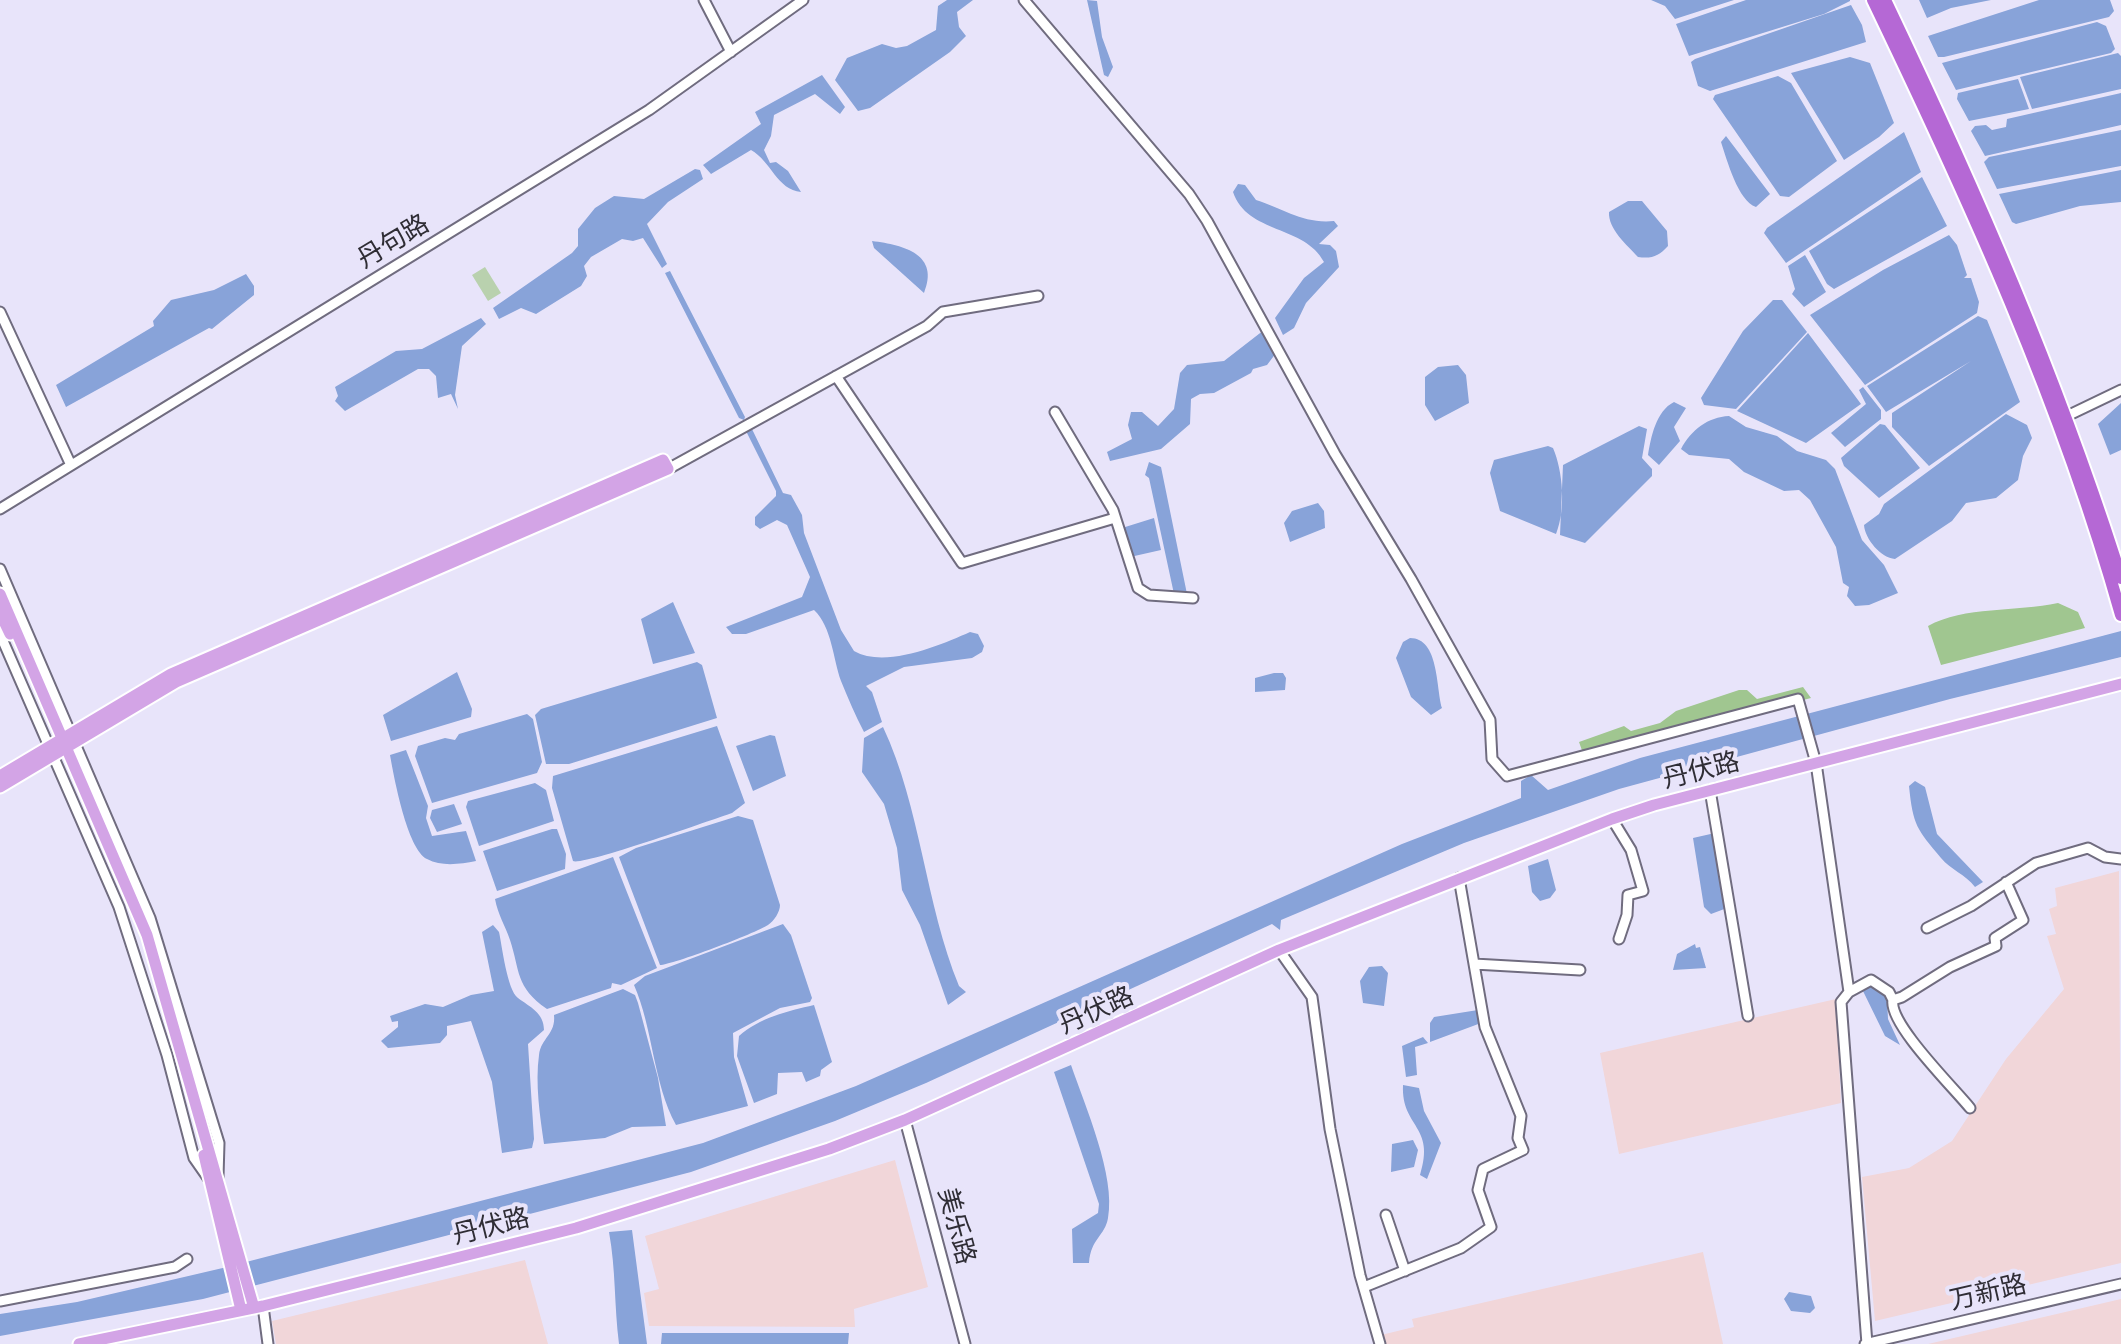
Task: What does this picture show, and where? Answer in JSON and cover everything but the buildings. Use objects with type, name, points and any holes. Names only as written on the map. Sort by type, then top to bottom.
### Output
[{"type":"highway","points":[[1873,0],[1982,232],[2023,328],[2074,466],[2121,615]]},
{"type":"highway","points":[[1885,0],[1992,228],[2067,416],[2121,578]]},
{"type":"main road","points":[[0,776],[176,682],[668,469]]},
{"type":"main road","points":[[0,594],[140,935],[214,1179],[243,1292],[253,1308]]},
{"type":"main road","points":[[0,613],[63,744]]},
{"type":"main road","name":"丹伏路","points":[[79,1344],[106,1342],[253,1308],[576,1228],[829,1149],[905,1120],[1279,950],[1612,819],[1814,759],[2121,684]]},
{"type":"main road","points":[[0,787],[63,744]]},
{"type":"street","points":[[704,0],[731,52]]},
{"type":"street","name":"丹句路","points":[[0,509],[70,463],[649,110],[803,0]]},
{"type":"street","points":[[1024,0],[1189,194],[1207,221],[1345,471],[1411,579],[1490,720],[1492,759],[1507,776],[1798,699],[1814,759],[1849,992]]},
{"type":"street","points":[[668,469],[927,326],[943,312],[1038,296]]},
{"type":"street","points":[[0,312],[70,463]]},
{"type":"street","points":[[836,376],[962,563],[1115,518]]},
{"type":"street","points":[[2067,416],[2121,390]]},
{"type":"street","points":[[1055,412],[1082,453],[1115,518],[1130,570],[1143,593],[1193,598]]},
{"type":"street","points":[[0,569],[63,744]]},
{"type":"street","points":[[0,634],[63,744],[161,946],[219,1143],[214,1179]]},
{"type":"street","points":[[1710,790],[1748,1016]]},
{"type":"street","points":[[1612,819],[1631,850],[1643,891],[1628,895],[1627,915],[1619,939]]},
{"type":"street","points":[[1927,928],[1971,906],[2036,863],[2088,848],[2105,857],[2121,859]]},
{"type":"street","points":[[1364,1287],[1461,1248],[1491,1227],[1478,1190],[1483,1169],[1523,1150],[1518,1138],[1521,1116],[1489,1044],[1459,878]]},
{"type":"street","points":[[1893,1000],[1950,967],[1996,946],[1995,938],[2023,920],[2006,882]]},
{"type":"street","points":[[1279,950],[1312,997],[1330,1129],[1364,1287],[1380,1344]]},
{"type":"street","points":[[1474,964],[1580,970]]},
{"type":"street","points":[[1866,1344],[1841,1002],[1849,992],[1871,980],[1889,992],[1895,1015],[1911,1043],[1931,1059],[1970,1108]]},
{"type":"street","name":"美乐路","points":[[905,1120],[965,1344]]},
{"type":"street","points":[[1386,1215],[1405,1271]]},
{"type":"street","points":[[0,1301],[175,1267],[187,1259]]},
{"type":"street","name":"万新路","points":[[1866,1344],[2121,1284]]},
{"type":"street","points":[[253,1308],[268,1344]]},
{"type":"shaded area","points":[[2119,871],[2121,1263],[1875,1321],[1862,1177],[1909,1168],[1952,1141],[2006,1059],[2064,989],[2047,936],[2056,934],[2049,909],[2057,906],[2055,888]]},
{"type":"shaded area","points":[[1836,999],[1841,1103],[1619,1154],[1600,1053]]},
{"type":"shaded area","points":[[895,1160],[928,1287],[854,1309],[855,1327],[649,1326],[644,1293],[659,1289],[645,1236]]},
{"type":"shaded area","points":[[1703,1252],[1723,1344],[1383,1344],[1381,1335],[1414,1327],[1412,1319]]},
{"type":"shaded area","points":[[525,1260],[548,1344],[276,1344],[272,1321]]},
{"type":"shaded area","points":[[2121,1299],[2121,1344],[1928,1344]]},
{"type":"green space","points":[[485,267],[501,293],[488,301],[472,275]]},
{"type":"green space","points":[[2058,603],[2078,612],[2085,628],[1941,665],[1928,626],[1974,612]]},
{"type":"green space","points":[[1803,687],[1811,698],[1584,756],[1579,742],[1624,726],[1631,731],[1660,723],[1676,711],[1739,690],[1747,690],[1757,699]]},
{"type":"water","points":[[947,0],[973,0],[957,12],[959,27],[966,36],[950,52],[870,108],[858,111],[835,80],[847,58],[882,44],[896,48],[907,46],[936,30],[938,6]]},
{"type":"water","points":[[1087,0],[1097,1],[1102,37],[1113,67],[1108,77],[1104,75]]},
{"type":"water","points":[[1651,0],[1734,0],[1675,19],[1665,6]]},
{"type":"water","points":[[1746,0],[1850,1],[1824,14],[1689,56],[1676,24]]},
{"type":"water","points":[[1919,0],[1991,0],[1951,8],[1927,18]]},
{"type":"water","points":[[2039,0],[2110,0],[2114,11],[2109,17],[1944,57],[1938,57],[1928,36]]},
{"type":"water","points":[[1851,5],[1862,25],[1866,42],[1710,91],[1698,86],[1691,62],[1695,59]]},
{"type":"water","points":[[2097,22],[2106,26],[2115,49],[2111,53],[1956,90],[1942,63]]},
{"type":"water","points":[[2118,53],[2121,56],[2121,89],[2032,109],[2020,77]]},
{"type":"water","points":[[1850,57],[1870,63],[1894,123],[1844,160],[1791,73]]},
{"type":"water","points":[[822,75],[845,107],[840,114],[815,94],[774,115],[771,136],[764,150],[770,163],[776,162],[788,171],[801,192],[780,181],[751,150],[711,174],[703,165],[761,124],[755,112]]},
{"type":"water","points":[[1778,76],[1791,83],[1837,161],[1789,197],[1780,196],[1713,99],[1715,95]]},
{"type":"water","points":[[2018,79],[2029,109],[1969,121],[1957,99],[1958,93]]},
{"type":"water","points":[[2121,93],[2121,125],[1985,156],[1971,131],[1975,126],[1986,125],[1992,130],[2006,127],[2007,119]]},
{"type":"water","points":[[2121,130],[2121,166],[1997,189],[1984,162],[1989,157]]},
{"type":"water","points":[[1904,132],[1921,172],[1786,263],[1764,233],[1767,228]]},
{"type":"water","points":[[1726,136],[1770,194],[1756,207],[1744,197],[1734,179],[1721,142]]},
{"type":"water","points":[[695,169],[700,170],[703,179],[668,202],[647,224],[667,264],[662,268],[643,238],[633,241],[622,239],[591,257],[584,266],[587,276],[581,286],[536,314],[521,308],[499,319],[493,308],[572,253],[578,246],[578,229],[595,208],[614,196],[644,199]]},
{"type":"water","points":[[2121,170],[2121,202],[2080,206],[2016,224],[2012,222],[1999,194]]},
{"type":"water","points":[[1922,177],[1947,226],[1834,289],[1827,284],[1809,251]]},
{"type":"water","points":[[1238,184],[1245,185],[1256,200],[1303,218],[1334,221],[1338,226],[1319,244],[1330,245],[1336,251],[1339,267],[1306,303],[1294,328],[1283,335],[1275,318],[1304,278],[1324,262],[1304,241],[1263,223],[1240,206],[1233,192]]},
{"type":"water","points":[[1628,201],[1642,201],[1667,231],[1668,246],[1658,254],[1638,257],[1615,231],[1609,212]]},
{"type":"water","points":[[1949,235],[1957,245],[1967,275],[1964,278],[1971,278],[1979,302],[1977,313],[1865,385],[1810,315],[1883,270]]},
{"type":"water","points":[[872,241],[907,249],[923,261],[928,280],[924,293],[874,248]]},
{"type":"water","points":[[1805,255],[1826,292],[1804,307],[1792,294],[1795,289],[1788,266]]},
{"type":"water","points":[[670,271],[744,420],[739,418],[665,273]]},
{"type":"water","points":[[246,274],[254,286],[254,295],[212,329],[66,407],[56,385],[154,326],[153,321],[171,300],[214,290]]},
{"type":"water","points":[[1773,300],[1782,300],[1807,332],[1736,409],[1704,405],[1701,398],[1743,331]]},
{"type":"water","points":[[1978,316],[1987,320],[2020,402],[1929,466],[1892,427],[1892,413],[1971,361],[1886,412],[1867,386]]},
{"type":"water","points":[[481,318],[486,324],[462,346],[455,395],[458,409],[451,394],[438,398],[436,376],[429,369],[418,369],[345,411],[335,401],[338,396],[335,387],[396,351],[422,349]]},
{"type":"water","points":[[1264,330],[1276,353],[1267,365],[1253,369],[1214,393],[1200,394],[1191,399],[1190,424],[1161,449],[1110,461],[1107,452],[1132,439],[1128,425],[1131,412],[1142,412],[1158,426],[1174,409],[1180,373],[1187,365],[1224,361]]},
{"type":"water","points":[[1808,333],[1861,404],[1806,443],[1737,411]]},
{"type":"water","points":[[1458,365],[1466,375],[1469,403],[1435,421],[1425,405],[1425,377],[1438,367]]},
{"type":"water","points":[[1863,387],[1881,410],[1881,419],[1845,447],[1831,433],[1866,404],[1859,390]]},
{"type":"water","points":[[1674,402],[1686,408],[1674,427],[1680,441],[1659,465],[1648,455],[1651,440],[1659,418]]},
{"type":"water","points":[[2121,403],[2121,450],[2110,455],[2098,424]]},
{"type":"water","points":[[2006,414],[2027,425],[2032,438],[2023,456],[2018,480],[1996,498],[1966,503],[1952,521],[1895,559],[1879,551],[1867,536],[1864,525],[1879,514],[1884,504]]},
{"type":"water","points":[[1729,416],[1746,427],[1777,436],[1797,451],[1826,460],[1835,469],[1862,540],[1884,565],[1898,593],[1869,605],[1855,606],[1847,596],[1849,587],[1843,583],[1836,547],[1810,500],[1799,490],[1784,491],[1744,472],[1729,459],[1689,455],[1681,449],[1701,426]]},
{"type":"water","points":[[1880,424],[1885,425],[1920,468],[1879,498],[1844,466],[1841,458]]},
{"type":"water","points":[[1639,426],[1647,429],[1642,458],[1652,469],[1652,476],[1585,543],[1560,535],[1563,465]]},
{"type":"water","points":[[744,427],[751,427],[783,493],[791,495],[802,515],[804,533],[841,630],[854,651],[867,656],[897,656],[970,632],[978,634],[984,646],[982,652],[972,658],[904,667],[866,686],[872,692],[882,722],[864,732],[841,681],[825,625],[814,610],[746,634],[732,634],[726,627],[802,597],[810,577],[787,525],[777,520],[760,529],[755,525],[755,517],[776,496],[776,491]]},
{"type":"water","points":[[1548,446],[1553,448],[1561,479],[1561,514],[1556,534],[1500,511],[1490,473],[1494,460]]},
{"type":"water","points":[[1149,462],[1161,467],[1187,594],[1174,594],[1149,478],[1145,475]]},
{"type":"water","points":[[1318,503],[1324,511],[1325,528],[1290,542],[1284,523],[1292,511]]},
{"type":"water","points":[[1154,518],[1161,550],[1130,557],[1122,528]]},
{"type":"water","points":[[673,602],[695,653],[653,664],[641,619]]},
{"type":"water","points":[[2121,631],[2121,657],[1950,699],[1619,789],[1464,843],[1281,920],[1280,930],[1272,924],[926,1083],[835,1121],[691,1172],[203,1299],[0,1336],[0,1314],[77,1302],[227,1267],[703,1143],[856,1086],[1402,844],[1521,798],[1521,781],[1531,775],[1548,790],[1640,758]]},
{"type":"water","points":[[1410,638],[1426,646],[1435,665],[1442,708],[1431,715],[1411,697],[1396,658],[1403,642]]},
{"type":"water","points":[[697,662],[702,665],[717,718],[569,764],[546,764],[535,715],[541,709]]},
{"type":"water","points":[[457,672],[472,709],[471,717],[391,741],[383,715]]},
{"type":"water","points":[[1283,673],[1285,690],[1255,692],[1255,678]]},
{"type":"water","points":[[527,714],[533,719],[542,762],[537,773],[432,803],[415,756],[418,746],[445,738],[455,740],[459,734]]},
{"type":"water","points":[[717,726],[745,803],[732,813],[675,833],[599,857],[573,861],[552,788],[553,776]]},
{"type":"water","points":[[883,727],[906,790],[948,954],[959,986],[966,992],[948,1005],[920,925],[902,890],[897,848],[884,804],[862,772],[864,738]]},
{"type":"water","points":[[775,736],[786,776],[753,791],[736,746]]},
{"type":"water","points":[[406,750],[428,806],[426,818],[432,836],[466,831],[476,861],[439,863],[427,859],[413,842],[402,812],[390,755]]},
{"type":"water","points":[[1915,781],[1925,787],[1937,834],[1983,882],[1975,887],[1945,862],[1921,833],[1909,786]]},
{"type":"water","points":[[535,783],[546,790],[554,821],[479,846],[466,807],[468,801]]},
{"type":"water","points":[[454,804],[462,824],[437,832],[430,818],[432,810]]},
{"type":"water","points":[[738,816],[753,820],[780,905],[778,913],[768,925],[748,935],[660,965],[619,857],[636,848]]},
{"type":"water","points":[[557,829],[566,854],[565,869],[497,891],[483,851]]},
{"type":"water","points":[[1715,833],[1727,908],[1711,914],[1704,907],[1693,838]]},
{"type":"water","points":[[613,857],[657,968],[621,985],[612,983],[611,988],[547,1009],[524,985],[495,899]]},
{"type":"water","points":[[1548,859],[1556,890],[1550,898],[1540,901],[1532,892],[1528,866]]},
{"type":"water","points":[[783,924],[791,935],[812,998],[810,1002],[780,1008],[733,1033],[734,1057],[748,1106],[676,1125],[662,1091],[634,985],[645,976]]},
{"type":"water","points":[[493,925],[499,932],[514,993],[539,1015],[544,1030],[528,1044],[532,1148],[502,1153],[492,1082],[471,1021],[447,1026],[447,1035],[440,1043],[388,1048],[381,1041],[398,1027],[398,1021],[392,1022],[390,1016],[425,1004],[443,1007],[471,995],[494,991],[482,932]]},
{"type":"water","points":[[1695,944],[1696,948],[1700,947],[1706,968],[1673,970],[1677,954]]},
{"type":"water","points":[[1382,966],[1388,973],[1384,1006],[1363,1003],[1360,981],[1369,967]]},
{"type":"water","points":[[1870,984],[1887,998],[1888,1019],[1900,1045],[1885,1036],[1862,989]]},
{"type":"water","points":[[623,989],[635,995],[638,1003],[658,1078],[666,1126],[632,1127],[605,1138],[544,1144],[538,1100],[538,1066],[540,1049],[553,1027],[554,1015]]},
{"type":"water","points":[[814,1005],[832,1062],[821,1070],[820,1076],[806,1082],[802,1072],[778,1073],[777,1094],[754,1103],[737,1056],[739,1036],[765,1020]]},
{"type":"water","points":[[1478,1010],[1481,1023],[1430,1042],[1430,1023],[1434,1017]]},
{"type":"water","points":[[1423,1037],[1428,1043],[1415,1047],[1417,1075],[1406,1077],[1402,1046]]},
{"type":"water","points":[[1071,1065],[1098,1141],[1108,1182],[1108,1218],[1092,1248],[1089,1263],[1073,1263],[1072,1229],[1098,1213],[1099,1204],[1054,1072]]},
{"type":"water","points":[[1403,1085],[1419,1088],[1424,1111],[1441,1143],[1427,1179],[1420,1175],[1424,1146],[1407,1110]]},
{"type":"water","points":[[1413,1140],[1418,1150],[1414,1167],[1391,1172],[1392,1144]]},
{"type":"water","points":[[632,1230],[647,1344],[619,1344],[609,1232]]},
{"type":"water","points":[[1789,1292],[1811,1296],[1815,1308],[1810,1313],[1791,1311],[1784,1299]]},
{"type":"water","points":[[662,1333],[849,1333],[848,1344],[661,1344]]}]
